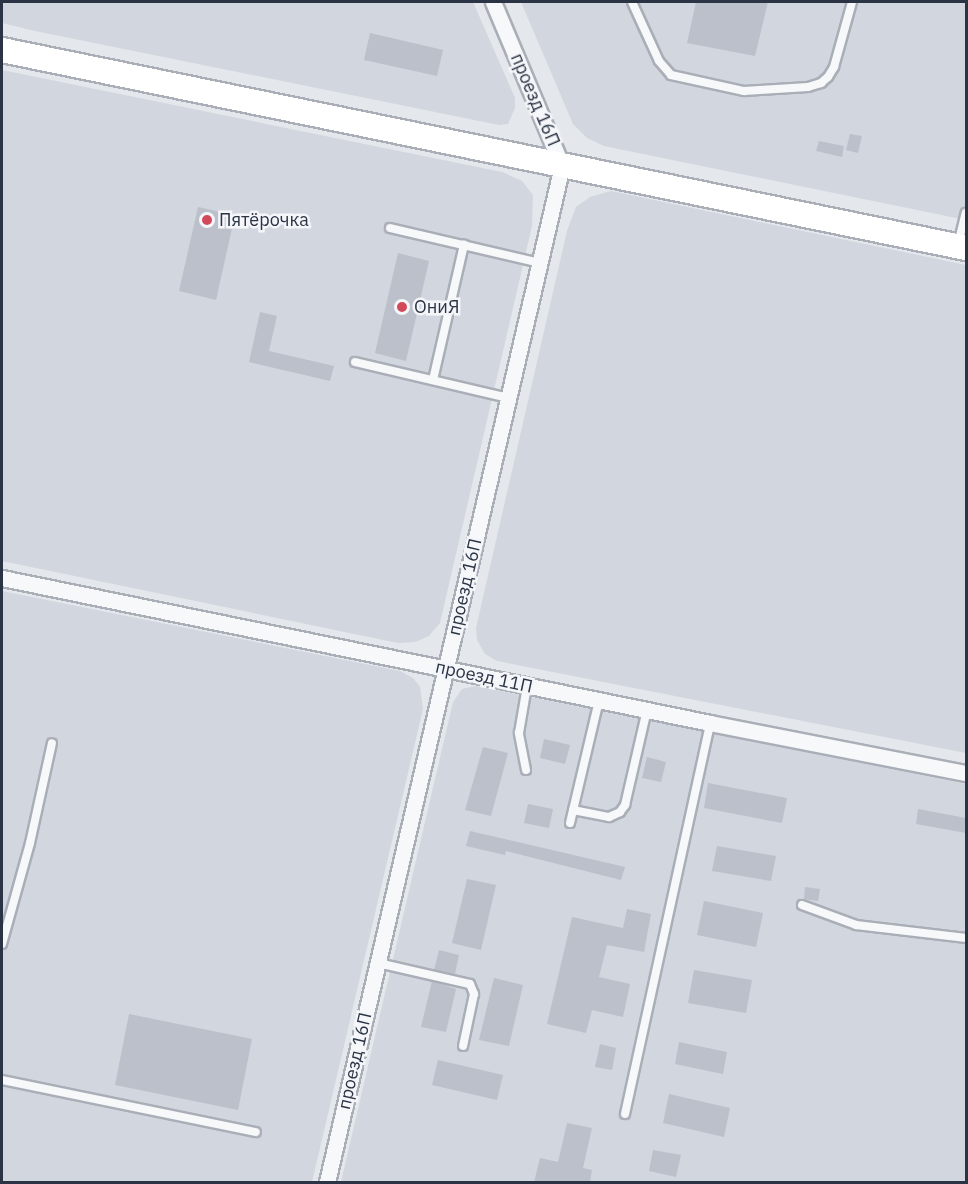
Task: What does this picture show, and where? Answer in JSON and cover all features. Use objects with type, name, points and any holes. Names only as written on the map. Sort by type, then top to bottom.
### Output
[{"type":"highway","points":[[5,50],[962,247]]},
{"type":"street","name":"проезд 16П","points":[[327,1182],[562,166],[493,2]]},
{"type":"street","name":"проезд 11П","points":[[2,578],[966,773]]},
{"type":"lane","points":[[632,2],[659,61],[672,75],[727,88],[765,91],[808,87],[821,83],[828,77],[834,67],[852,2]]},
{"type":"lane","points":[[962,247],[966,213]]},
{"type":"lane","points":[[390,228],[540,263]]},
{"type":"lane","points":[[433,380],[464,245]]},
{"type":"lane","points":[[355,362],[509,398]]},
{"type":"lane","points":[[526,770],[519,733],[527,686]]},
{"type":"lane","points":[[570,823],[599,700]]},
{"type":"lane","points":[[573,810],[609,817],[620,812],[625,805],[647,710]]},
{"type":"lane","points":[[625,1114],[710,723]]},
{"type":"lane","points":[[2,944],[30,843],[52,743]]},
{"type":"lane","points":[[802,905],[856,925],[966,938]]},
{"type":"lane","points":[[378,963],[470,984],[474,994],[463,1046]]},
{"type":"lane","points":[[2,1080],[256,1132]]},
{"type":"shaded area","points":[[2,2],[473,2],[515,98],[515,108],[508,124],[499,125],[35,31],[2,23]]},
{"type":"shaded area","points":[[521,2],[966,2],[966,220],[604,146],[587,138],[573,124]]},
{"type":"shaded area","points":[[2,70],[502,172],[522,181],[533,195],[532,226],[440,623],[429,636],[415,642],[398,643],[2,561]]},
{"type":"shaded area","points":[[611,191],[966,265],[966,753],[497,661],[485,654],[477,640],[476,628],[567,231],[576,207],[590,197]]},
{"type":"shaded area","points":[[2,591],[400,671],[413,678],[420,687],[423,709],[312,1182],[2,1182]]},
{"type":"shaded area","points":[[476,686],[966,784],[966,1182],[341,1182],[453,702],[462,689]]},
{"type":"building","points":[[696,2],[768,2],[755,56],[687,43]]},
{"type":"building","points":[[370,33],[443,50],[437,76],[364,60]]},
{"type":"building","points":[[850,134],[862,136],[858,153],[846,150]]},
{"type":"building","points":[[819,141],[844,146],[842,157],[816,151]]},
{"type":"building","points":[[198,207],[235,215],[216,300],[179,291]]},
{"type":"building","name":"ОниЯ","points":[[398,253],[429,261],[406,361],[375,353]]},
{"type":"building","points":[[260,312],[277,316],[269,351],[334,366],[330,381],[249,362]]},
{"type":"building","points":[[544,739],[570,745],[565,764],[540,758]]},
{"type":"building","points":[[483,747],[508,753],[491,816],[465,810]]},
{"type":"building","points":[[647,757],[666,762],[661,782],[642,778]]},
{"type":"building","points":[[708,783],[787,798],[782,823],[704,808]]},
{"type":"building","points":[[528,804],[553,809],[549,828],[524,823]]},
{"type":"building","points":[[918,809],[966,818],[966,833],[916,824]]},
{"type":"building","points":[[470,831],[625,867],[621,880],[506,851],[505,855],[466,846]]},
{"type":"building","points":[[717,846],[776,856],[771,881],[712,871]]},
{"type":"building","points":[[467,879],[496,885],[481,950],[452,943]]},
{"type":"building","points":[[805,887],[820,889],[818,901],[804,899]]},
{"type":"building","points":[[704,901],[763,913],[756,947],[697,935]]},
{"type":"building","points":[[627,909],[651,914],[644,952],[607,945],[599,977],[630,984],[623,1017],[592,1010],[586,1033],[547,1024],[572,917],[623,928]]},
{"type":"building","points":[[439,950],[459,955],[455,974],[434,970]]},
{"type":"building","points":[[694,970],[752,980],[746,1013],[688,1003]]},
{"type":"building","points":[[494,978],[523,985],[509,1046],[479,1040]]},
{"type":"building","points":[[432,981],[456,989],[446,1032],[421,1027]]},
{"type":"building","points":[[129,1014],[252,1039],[238,1110],[115,1085]]},
{"type":"building","points":[[679,1042],[727,1052],[723,1074],[675,1064]]},
{"type":"building","points":[[600,1044],[616,1048],[612,1070],[595,1067]]},
{"type":"building","points":[[438,1060],[503,1075],[497,1100],[432,1085]]},
{"type":"building","points":[[669,1094],[730,1108],[724,1137],[663,1123]]},
{"type":"building","points":[[567,1123],[592,1128],[583,1168],[592,1170],[590,1182],[534,1182],[540,1158],[558,1162]]},
{"type":"building","points":[[653,1150],[681,1155],[676,1177],[649,1171]]},
{"type":"place","name":"Пятёрочка","points":[[207,220]]},
{"type":"place","name":"ОниЯ","points":[[402,307]]}]
